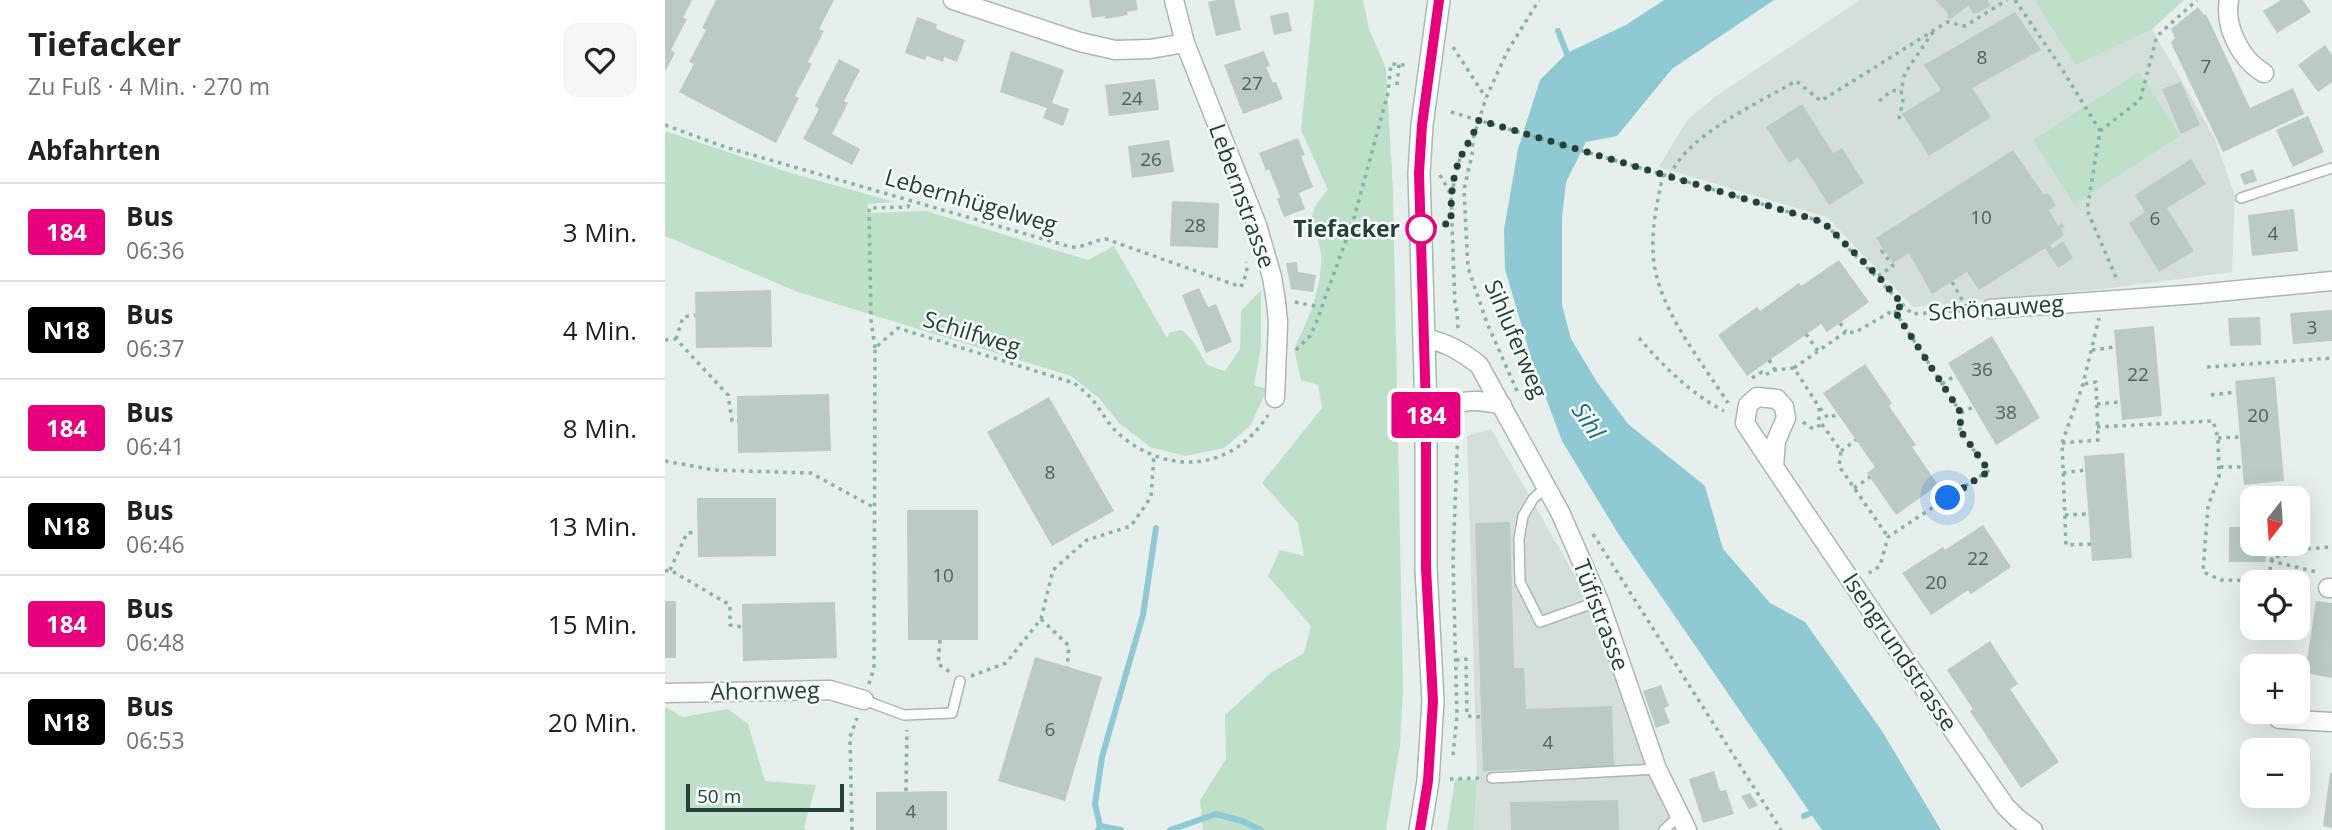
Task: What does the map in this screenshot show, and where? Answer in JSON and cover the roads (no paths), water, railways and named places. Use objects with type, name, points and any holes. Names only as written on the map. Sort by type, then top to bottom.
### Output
[{"type":"main road","points":[[1420,830],[1428,781],[1433,701],[1426,568],[1425,338],[1419,173],[1436,2]]},
{"type":"street","points":[[954,0],[1080,42],[1115,50],[1150,49],[1185,43]]},
{"type":"street","name":"Lebernstrasse","points":[[1174,0],[1185,43],[1267,256],[1276,302],[1275,398]]},
{"type":"street","points":[[2229,0],[2227,9],[2231,30],[2245,57],[2264,73]]},
{"type":"street","name":"Schönauweg","points":[[1990,309],[2332,281]]},
{"type":"street","name":"Tüfistrasse","points":[[1425,338],[1445,342],[1479,365],[1546,487],[1566,509],[1657,769],[1683,823]]},
{"type":"street","name":"Isengrundstrasse","points":[[1774,467],[1776,441],[1786,418],[1784,407],[1777,399],[1757,397],[1752,400],[1745,414],[1745,423],[1774,467],[2005,806],[2033,830]]},
{"type":"street","points":[[1426,427],[1459,402],[1467,400],[1502,405]]},
{"type":"street","name":"Ahornweg","points":[[665,692],[830,690],[863,701]]},
{"type":"street","points":[[2310,721],[2332,722]]},
{"type":"lane","points":[[2241,198],[2332,168]]},
{"type":"lane","points":[[1546,487],[1532,499],[1523,516],[1519,539],[1520,582],[1540,622],[1599,601]]},
{"type":"lane","points":[[863,701],[907,715],[952,713],[960,681]]},
{"type":"lane","points":[[1492,778],[1657,769]]},
{"type":"lane","points":[[1664,830],[1683,823]]},
{"type":"water","name":"Sihl","points":[[1664,0],[1774,0],[1672,69],[1617,136],[1586,142],[1566,182],[1562,218],[1562,305],[1571,339],[1597,382],[1628,424],[1705,486],[1723,549],[1770,603],[1805,622],[1882,731],[1941,830],[1822,830],[1619,535],[1562,441],[1532,361],[1505,269],[1504,230],[1518,149],[1540,80],[1567,53],[1626,25]]},
{"type":"waterway","points":[[1558,31],[1569,59]]},
{"type":"waterway","points":[[1100,826],[1095,804],[1102,757],[1143,615],[1156,528]]},
{"type":"waterway","points":[[1804,816],[1818,810]]},
{"type":"waterway","points":[[1170,830],[1216,814],[1242,821],[1261,830]]},
{"type":"waterway","points":[[1098,830],[1100,826],[1121,830]]},
{"type":"place","name":"Tiefacker","points":[[1421,229]]}]
